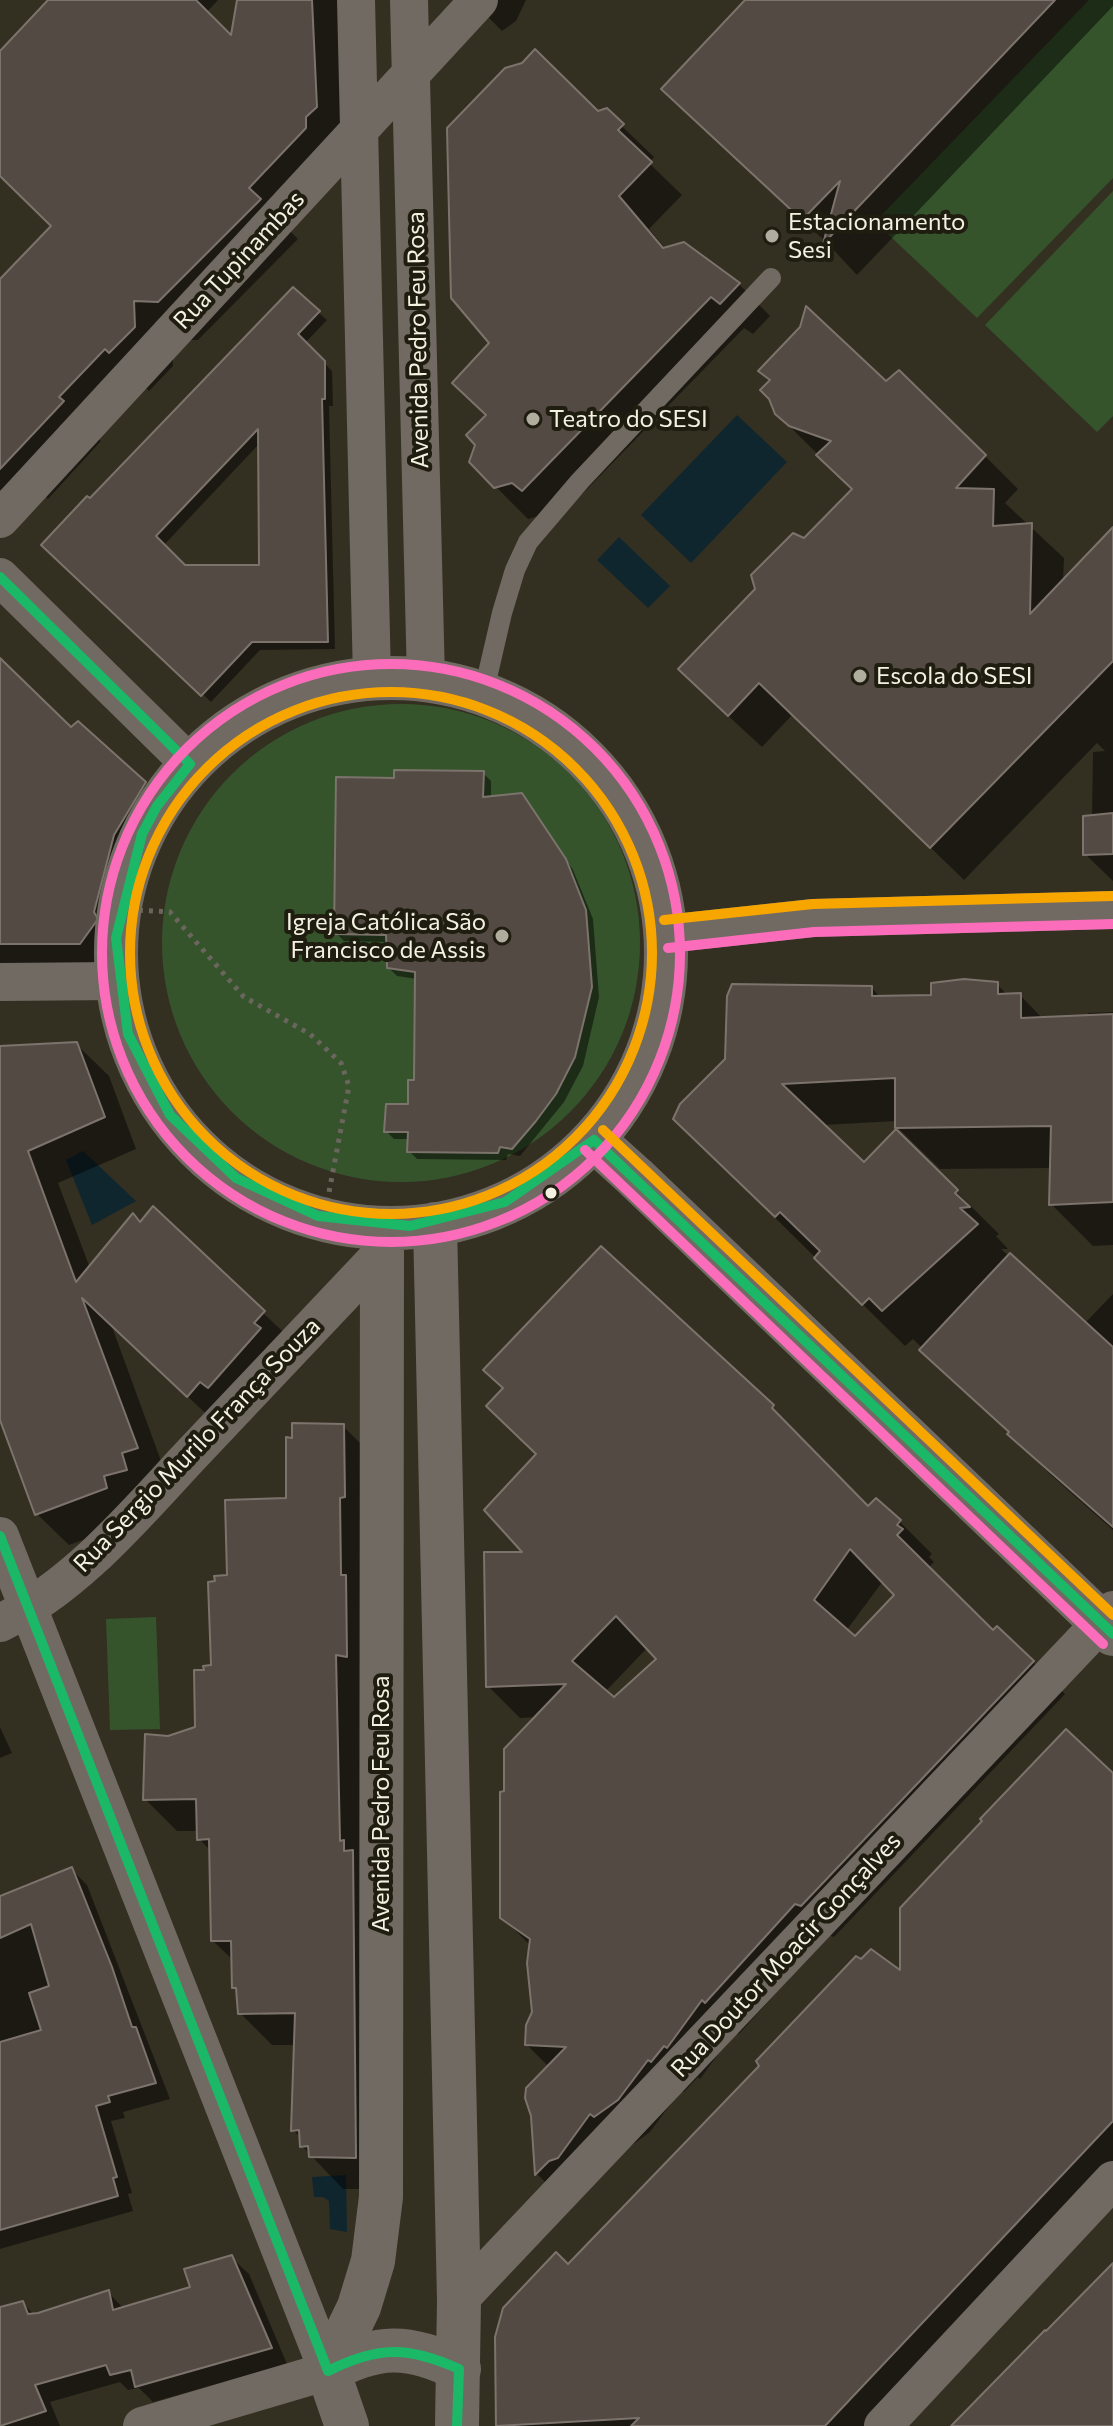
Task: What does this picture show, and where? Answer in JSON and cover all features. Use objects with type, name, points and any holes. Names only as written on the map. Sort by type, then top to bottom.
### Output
[{"type":"street","points":[[356,0],[372,678]]},
{"type":"street","name":"Avenida Pedro Feu Rosa","points":[[409,0],[426,680]]},
{"type":"street","name":"Rua Tupinambas","points":[[0,519],[479,0]]},
{"type":"street","points":[[0,577],[190,764]]},
{"type":"street","points":[[372,678],[426,680],[483,695],[533,717],[591,765],[615,794],[635,826],[661,897],[666,934],[666,972],[661,1009],[637,1079],[617,1112],[571,1163],[519,1198],[492,1210],[382,1240],[284,1206],[247,1186],[213,1162],[183,1132],[158,1099],[139,1061],[125,1022],[117,981],[115,945],[128,869],[143,831],[164,796],[190,764],[228,730],[273,704],[321,686],[372,678]]},
{"type":"street","points":[[666,934],[813,918],[1113,910]]},
{"type":"street","points":[[0,982],[117,981]]},
{"type":"street","points":[[594,1140],[1109,1622]]},
{"type":"street","points":[[435,1224],[459,2300],[457,2426]]},
{"type":"street","name":"Avenida Pedro Feu Rosa","points":[[328,2371],[359,2307],[373,2261],[381,2197],[382,1240]]},
{"type":"street","name":"Rua Sergio Murilo França Souza","points":[[14,1616],[87,1561],[155,1494],[382,1240]]},
{"type":"street","points":[[0,1536],[14,1616],[328,2371],[347,2426]]},
{"type":"street","name":"Rua Doutor Moacir Gonçalves","points":[[459,2300],[1109,1622]]},
{"type":"street","points":[[883,2426],[1113,2180]]},
{"type":"street","points":[[142,2426],[328,2371],[353,2357],[379,2350],[407,2350],[434,2356],[459,2369]]},
{"type":"lane","points":[[483,695],[506,599],[528,542],[580,481],[771,278]]},
{"type":"path","points":[[119,909],[170,912],[244,997],[310,1034],[341,1063],[349,1086],[324,1219]]},
{"type":"green space","points":[[1089,0],[1113,0],[1113,178],[977,318],[875,222]]},
{"type":"green space","points":[[1113,191],[1113,416],[1097,432],[985,325]]},
{"type":"green space","points":[[401,704],[448,709],[492,722],[534,744],[570,774],[600,810],[622,852],[635,896],[640,943],[635,990],[622,1034],[600,1076],[570,1112],[534,1142],[492,1164],[448,1177],[401,1182],[354,1177],[310,1164],[268,1142],[232,1112],[202,1076],[180,1034],[167,990],[162,943],[167,896],[180,852],[202,810],[232,774],[268,744],[310,722],[354,709]]},
{"type":"green space","points":[[156,1617],[160,1729],[110,1730],[106,1619]]},
{"type":"water","points":[[737,415],[787,462],[691,563],[641,515]]},
{"type":"water","points":[[619,537],[670,586],[648,608],[597,560]]},
{"type":"water","points":[[83,1151],[136,1201],[92,1225],[66,1160]]},
{"type":"water","points":[[346,2175],[347,2232],[330,2229],[329,2201],[314,2197],[312,2177]]},
{"type":"building","points":[[48,0],[196,0],[231,35],[237,0],[312,0],[317,107],[306,117],[306,128],[249,188],[261,199],[158,302],[134,301],[135,327],[109,353],[105,349],[59,397],[64,401],[0,469],[0,279],[51,226],[0,176],[0,51]]},
{"type":"building","points":[[745,0],[1055,0],[823,244],[840,181],[802,220],[661,89]]},
{"type":"building","points":[[535,49],[598,111],[607,108],[624,124],[618,130],[652,162],[619,196],[663,248],[684,242],[740,283],[720,304],[711,297],[522,491],[512,483],[494,488],[469,462],[475,445],[466,435],[486,415],[452,383],[489,343],[451,298],[447,128],[505,68],[522,63]]},
{"type":"building","points":[[293,287],[320,311],[298,334],[325,361],[325,399],[322,399],[328,642],[252,642],[201,696],[41,545],[87,496],[90,498]],"holes":[[[258,429],[259,565],[185,565],[156,536]]]},
{"type":"building","points":[[806,306],[886,381],[899,370],[986,455],[956,488],[994,489],[993,526],[1032,523],[1030,614],[1113,527],[1113,661],[930,848],[759,683],[728,716],[678,669],[755,589],[751,575],[793,533],[804,538],[852,489],[816,455],[831,441],[789,426],[775,414],[769,399],[760,390],[770,380],[758,371],[800,327]]},
{"type":"building","points":[[0,658],[71,727],[78,721],[146,782],[114,835],[94,912],[98,919],[80,944],[0,944]]},
{"type":"building","name":"Igreja Católica São Francisco de Assis","points":[[394,770],[484,771],[483,797],[522,793],[566,859],[586,910],[592,987],[575,1057],[556,1094],[512,1149],[500,1147],[498,1153],[407,1152],[408,1132],[384,1132],[386,1104],[408,1104],[408,1080],[414,1080],[415,972],[387,968],[386,935],[334,934],[336,777],[394,778]]},
{"type":"building","points":[[1113,813],[1113,854],[1083,855],[1083,816]]},
{"type":"building","points":[[964,979],[998,982],[998,994],[1021,993],[1021,1018],[1113,1014],[1113,1202],[1049,1205],[1051,1126],[895,1128],[895,1078],[782,1084],[864,1162],[896,1129],[958,1190],[955,1193],[970,1207],[960,1208],[978,1224],[882,1311],[869,1298],[862,1305],[814,1258],[820,1251],[780,1212],[775,1217],[673,1119],[680,1104],[725,1059],[727,996],[732,984],[872,986],[872,996],[931,995],[931,983]]},
{"type":"building","points":[[77,1042],[105,1117],[28,1151],[76,1282],[133,1213],[140,1222],[153,1206],[265,1311],[254,1323],[261,1328],[208,1388],[200,1382],[187,1397],[82,1298],[138,1448],[122,1453],[127,1470],[104,1476],[107,1488],[35,1515],[0,1420],[0,1046]]},
{"type":"building","points":[[601,1246],[774,1405],[772,1408],[868,1506],[876,1498],[901,1520],[897,1525],[903,1529],[897,1535],[993,1630],[997,1626],[1034,1661],[801,1906],[795,1904],[705,2003],[702,2000],[667,2048],[664,2046],[651,2062],[648,2060],[618,2100],[594,2117],[590,2114],[558,2158],[549,2161],[535,2175],[526,2088],[566,2047],[525,2045],[526,2025],[532,2012],[527,1963],[530,1939],[500,1918],[500,1792],[504,1791],[504,1749],[566,1684],[486,1687],[484,1552],[522,1552],[484,1510],[536,1454],[486,1406],[503,1388],[483,1370]],"holes":[[[850,1549],[894,1595],[855,1636],[814,1600]],[[616,1616],[656,1659],[614,1697],[572,1661]]]},
{"type":"building","points":[[1010,1253],[1113,1347],[1113,1527],[1007,1434],[1009,1432],[919,1350]]},
{"type":"building","points":[[292,1423],[344,1424],[345,1497],[340,1498],[341,1575],[346,1575],[347,1657],[336,1655],[340,1841],[344,1840],[344,1851],[353,1850],[356,2158],[309,2157],[308,2146],[300,2147],[299,2130],[291,2131],[295,2013],[238,2014],[236,1988],[232,1988],[231,1941],[211,1941],[209,1839],[197,1840],[196,1799],[143,1800],[145,1734],[168,1736],[195,1727],[194,1670],[204,1670],[203,1666],[211,1665],[208,1582],[215,1581],[214,1576],[227,1575],[225,1500],[286,1498],[286,1437],[292,1438]]},
{"type":"building","points":[[1066,1729],[1113,1773],[1113,2121],[825,2426],[631,2426],[639,2418],[496,2426],[495,2337],[503,2308],[556,2252],[568,2264],[759,2066],[756,2061],[856,1956],[861,1959],[871,1949],[900,1970],[900,1908]]},
{"type":"building","points":[[72,1867],[156,2083],[108,2096],[110,2102],[96,2106],[117,2177],[113,2178],[118,2196],[0,2230],[0,2042],[41,2030],[29,1993],[49,1986],[31,1924],[0,1938],[0,1896]]},
{"type":"building","points":[[232,2255],[272,2348],[135,2387],[131,2370],[110,2375],[106,2365],[35,2385],[46,2411],[0,2426],[0,2307],[23,2301],[28,2314],[38,2313],[109,2290],[113,2310],[190,2287],[184,2269]]},
{"type":"building","points":[[1113,2263],[1113,2426],[951,2426],[1045,2330]]},
{"type":"transit line","points":[[0,577],[190,764],[157,806],[142,834],[116,938],[128,1034],[170,1115],[236,1178],[318,1216],[410,1226],[505,1202],[594,1140],[1113,1634]]},
{"type":"transit line","points":[[391,664],[447,670],[501,686],[551,713],[595,749],[631,793],[658,843],[674,897],[680,953],[674,1009],[658,1063],[631,1113],[595,1157],[551,1193],[501,1220],[447,1236],[391,1242],[335,1236],[281,1220],[231,1193],[187,1157],[151,1113],[124,1063],[108,1009],[102,953],[108,897],[124,843],[151,793],[187,749],[231,713],[281,686],[335,670],[391,664]]},
{"type":"transit line","points":[[391,692],[442,697],[491,712],[536,736],[575,769],[608,808],[632,853],[647,902],[652,953],[647,1004],[632,1053],[608,1098],[575,1137],[536,1170],[491,1194],[442,1209],[391,1214],[340,1209],[291,1194],[246,1170],[207,1137],[174,1098],[150,1053],[135,1004],[130,953],[135,902],[150,853],[174,808],[207,769],[246,736],[291,712],[340,697],[391,692]]},
{"type":"transit line","points":[[664,920],[813,904],[1113,896]]},
{"type":"transit line","points":[[668,948],[814,932],[1113,924]]},
{"type":"transit line","points":[[603,1130],[1113,1615]]},
{"type":"transit line","points":[[585,1150],[1103,1644]]},
{"type":"transit line","points":[[0,1536],[328,2371],[378,2353],[408,2353],[441,2361],[459,2369],[457,2426]]},
{"type":"place","name":"Estacionamento Sesi","points":[[772,236]]},
{"type":"place","name":"Teatro do SESI","points":[[533,419]]},
{"type":"place","name":"Escola do SESI","points":[[860,676]]},
{"type":"place","name":"Igreja Católica São Francisco de Assis","points":[[502,936]]}]
